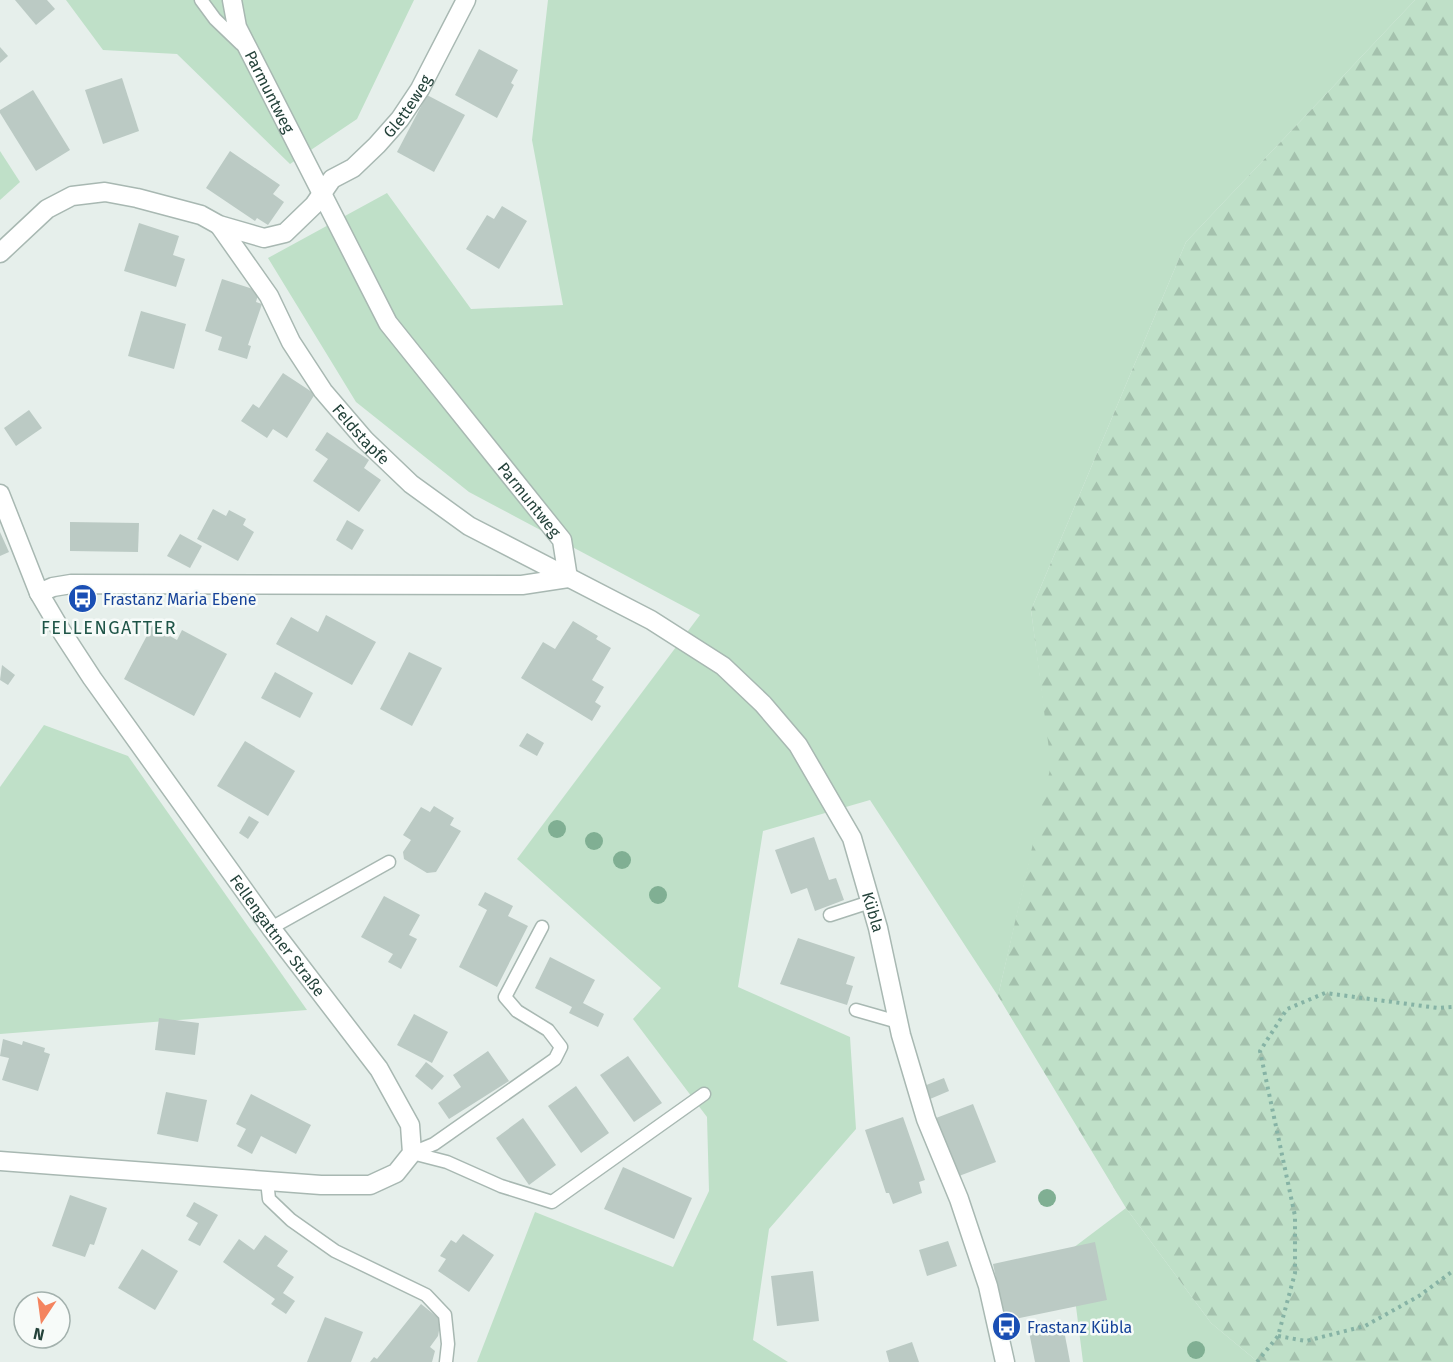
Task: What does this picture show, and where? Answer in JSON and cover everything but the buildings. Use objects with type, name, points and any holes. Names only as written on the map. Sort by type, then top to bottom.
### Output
[{"type":"street","name":"Parmuntweg","points":[[232,0],[237,27],[388,323],[562,540],[568,578]]},
{"type":"street","name":"Gletteweg","points":[[323,193],[332,179],[353,168],[400,119],[420,89],[466,0]]},
{"type":"street","points":[[0,253],[47,209],[72,196],[105,192],[137,198],[201,215],[219,225],[264,238],[285,233],[323,193]]},
{"type":"street","name":"Feldstapfe","points":[[219,225],[269,296],[291,342],[323,391],[365,440],[411,483],[469,526],[568,578]]},
{"type":"street","name":"Fellengattner Straße","points":[[0,494],[39,593],[62,632],[92,678],[271,928],[379,1069],[410,1125],[412,1154]]},
{"type":"street","points":[[39,593],[53,587],[71,584],[522,585],[568,578]]},
{"type":"street","name":"Kübla","points":[[568,578],[651,620],[723,666],[763,704],[798,745],[852,838],[870,902],[898,1022],[926,1119],[959,1199],[988,1286],[1005,1362]]},
{"type":"street","points":[[0,1161],[321,1185],[370,1185],[396,1173],[412,1154]]},
{"type":"lane","points":[[201,0],[215,19],[253,56]]},
{"type":"lane","points":[[271,928],[389,862]]},
{"type":"lane","points":[[830,915],[870,902]]},
{"type":"lane","points":[[412,1154],[434,1144],[555,1059],[561,1047],[548,1030],[517,1011],[505,997],[543,927]]},
{"type":"lane","points":[[856,1010],[898,1022]]},
{"type":"lane","points":[[412,1154],[447,1162],[501,1186],[552,1202],[704,1094]]},
{"type":"lane","points":[[267,1181],[269,1199],[291,1220],[335,1251],[426,1295],[445,1316],[448,1344],[446,1362]]},
{"type":"path","points":[[1257,1362],[1278,1336],[1295,1274],[1295,1216],[1260,1051],[1287,1009],[1325,993],[1438,1008],[1453,1007]]},
{"type":"path","points":[[1278,1336],[1306,1341],[1365,1326],[1419,1296],[1453,1270]]},
{"type":"green space","points":[[66,0],[414,0],[357,119],[290,164],[177,54],[103,50]]},
{"type":"green space","points":[[548,0],[1415,0],[1186,242],[1031,610],[1052,765],[998,996],[870,800],[763,831],[738,987],[850,1037],[856,1129],[769,1229],[753,1340],[788,1362],[477,1362],[535,1212],[673,1267],[709,1191],[707,1117],[633,1019],[661,988],[517,859],[700,615],[469,492],[356,402],[268,258],[387,193],[471,309],[563,305],[532,140]]},
{"type":"green space","points":[[1415,0],[1453,0],[1453,1362],[1258,1362],[1211,1323],[1126,1208],[998,996],[1051,765],[1031,610],[1186,242]]},
{"type":"green space","points":[[0,151],[20,182],[0,200]]},
{"type":"green space","points":[[44,725],[128,756],[307,1010],[0,1034],[0,787]]},
{"type":"green space","points":[[1126,1208],[1211,1323],[1258,1362],[1083,1362],[1069,1251]]},
{"type":"place","name":"Frastanz Maria Ebene","points":[[82,599]]},
{"type":"place","name":"Frastanz Kübla","points":[[1006,1327]]},
{"type":"district","name":"FELLENGATTER","points":[[109,628]]}]
